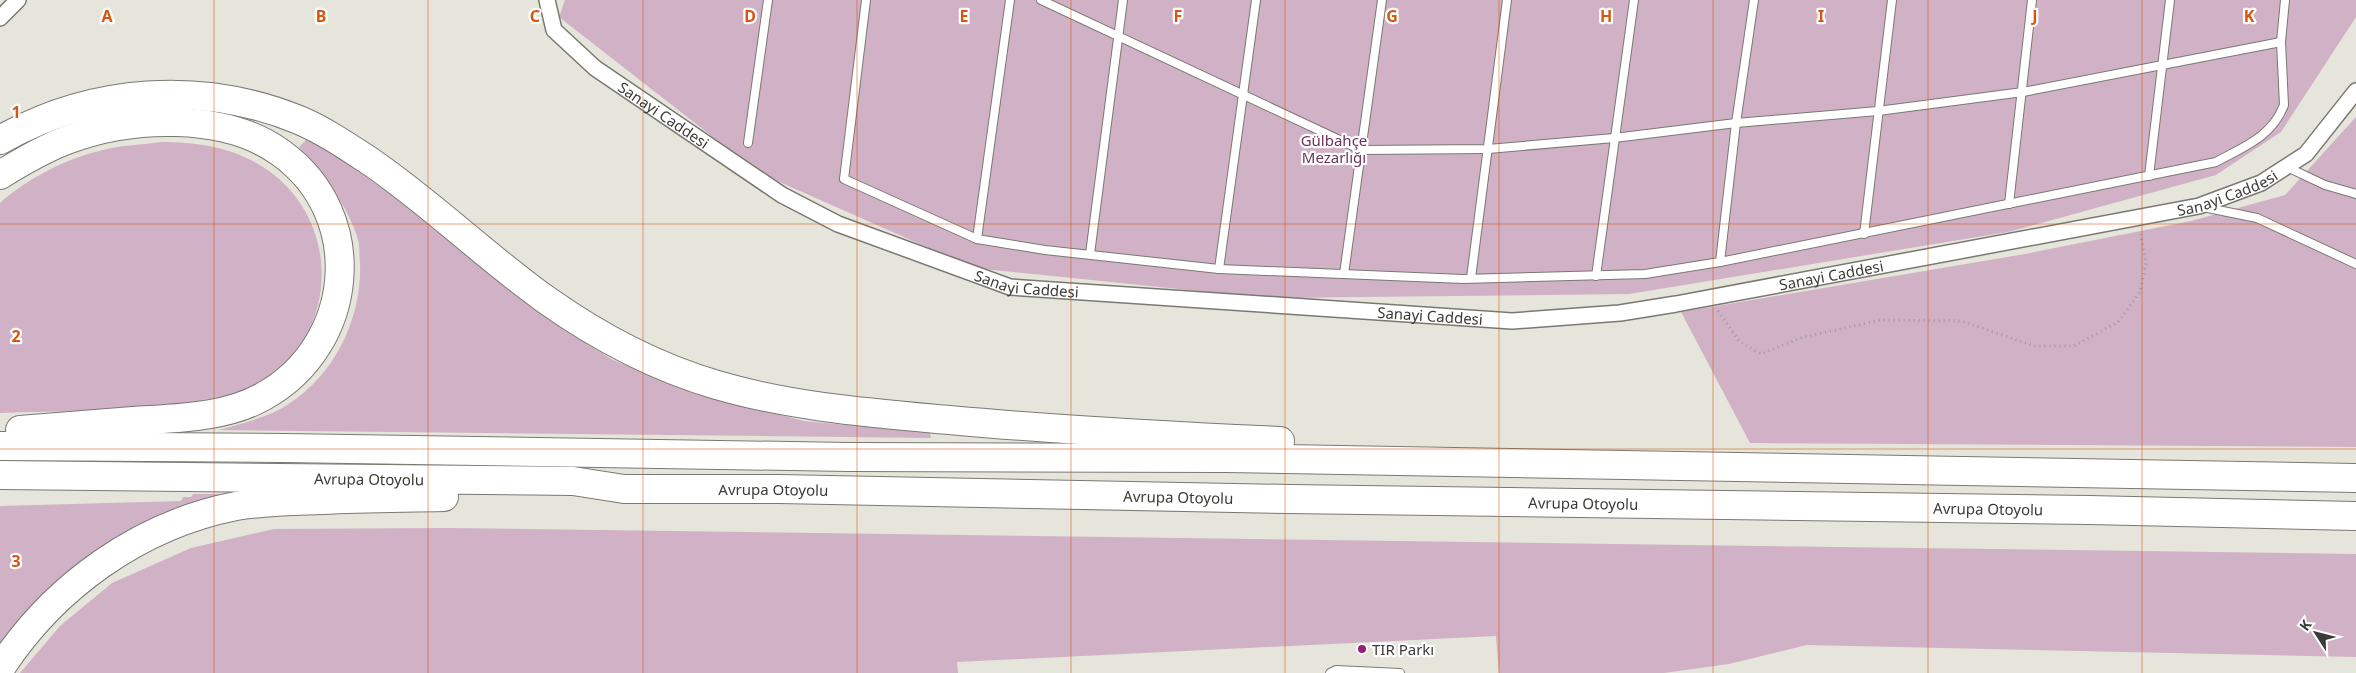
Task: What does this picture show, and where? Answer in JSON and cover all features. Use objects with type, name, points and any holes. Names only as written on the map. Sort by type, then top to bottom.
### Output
[{"type":"highway","points":[[0,140],[49,116],[85,104],[116,98],[174,94],[223,98],[301,121],[336,140],[422,200],[513,276],[588,328],[667,368],[716,385],[829,408],[1128,434],[1291,441],[1353,448],[1410,462]]},
{"type":"highway","points":[[0,175],[30,156],[67,140],[118,126],[163,122],[181,123],[225,129],[248,135],[282,154],[316,188],[335,230],[340,278],[337,304],[327,329],[317,346],[288,380],[263,396],[237,406],[198,416],[0,432]]},
{"type":"highway","name":"Avrupa Otoyolu","points":[[0,446],[1410,462],[2356,478]]},
{"type":"highway","name":"Avrupa Otoyolu","points":[[0,474],[573,481],[624,488],[2089,510],[2356,516]]},
{"type":"highway","points":[[0,669],[16,644],[42,613],[80,579],[133,545],[202,514],[238,506],[300,500],[530,496],[624,488]]},
{"type":"street","points":[[0,18],[18,0]]},
{"type":"street","name":"Sanayi Caddesi","points":[[547,0],[554,30],[596,68],[782,195],[838,224],[1010,287],[1512,321],[1620,313],[2199,206],[2261,184],[2306,154],[2356,91]]},
{"type":"lane","points":[[748,144],[768,0]]},
{"type":"lane","points":[[866,0],[844,180],[977,239],[1219,269],[1471,278],[1645,274],[1720,262],[1864,234],[2216,162],[2265,134],[2278,118],[2284,105],[2281,42],[2284,0]]},
{"type":"lane","points":[[977,239],[1010,0]]},
{"type":"lane","points":[[1042,0],[1361,150],[1488,149],[1614,138],[1736,123],[1878,112],[2023,92],[2281,42]]},
{"type":"lane","points":[[1090,254],[1123,0]]},
{"type":"lane","points":[[1219,269],[1256,0]]},
{"type":"lane","points":[[1344,274],[1382,0]]},
{"type":"lane","points":[[1471,278],[1507,0]]},
{"type":"lane","points":[[1596,276],[1634,0]]},
{"type":"lane","points":[[1720,262],[1736,123],[1754,0]]},
{"type":"lane","points":[[1864,234],[1892,0]]},
{"type":"lane","points":[[2009,204],[2032,0]]},
{"type":"lane","points":[[2149,176],[2170,0]]},
{"type":"lane","points":[[2287,166],[2325,184],[2356,194]]},
{"type":"lane","points":[[2199,206],[2257,218],[2356,264]]},
{"type":"lane","points":[[1330,673],[1336,670],[1400,673]]},
{"type":"path","points":[[1709,298],[1739,341],[1761,354],[1800,338],[1880,320],[1962,322],[2034,346],[2074,346],[2118,322],[2140,292],[2146,263],[2138,217]]},
{"type":"green space","name":"Gülbahçe Mezarlığı","points":[[565,0],[2356,0],[2356,17],[2281,132],[2216,175],[2008,232],[1629,294],[1266,298],[974,268],[759,173],[559,17]]},
{"type":"green space","points":[[2356,117],[2356,447],[1750,443],[1681,312],[2025,254],[2191,221],[2285,195]]},
{"type":"green space","points":[[307,139],[344,161],[400,201],[552,322],[613,360],[686,390],[804,421],[930,433],[931,438],[219,430],[271,413],[304,393],[332,361],[350,324],[359,284],[358,240],[342,203],[334,190],[299,147]]},
{"type":"green space","points":[[161,142],[188,143],[227,150],[263,167],[289,189],[308,216],[318,246],[322,277],[317,308],[305,337],[285,363],[258,384],[226,396],[145,408],[0,413],[0,203],[35,177],[76,158],[110,148]]},
{"type":"green space","points":[[193,494],[229,494],[192,510],[0,656],[0,506],[181,501],[183,497],[191,497]]},
{"type":"green space","points":[[447,528],[2356,554],[2356,657],[1807,645],[1729,664],[1664,673],[1499,673],[1496,636],[957,662],[958,673],[20,673],[60,626],[112,583],[191,548],[274,529]]},
{"type":"place","name":"TIR Parkı","points":[[1362,649]]}]
